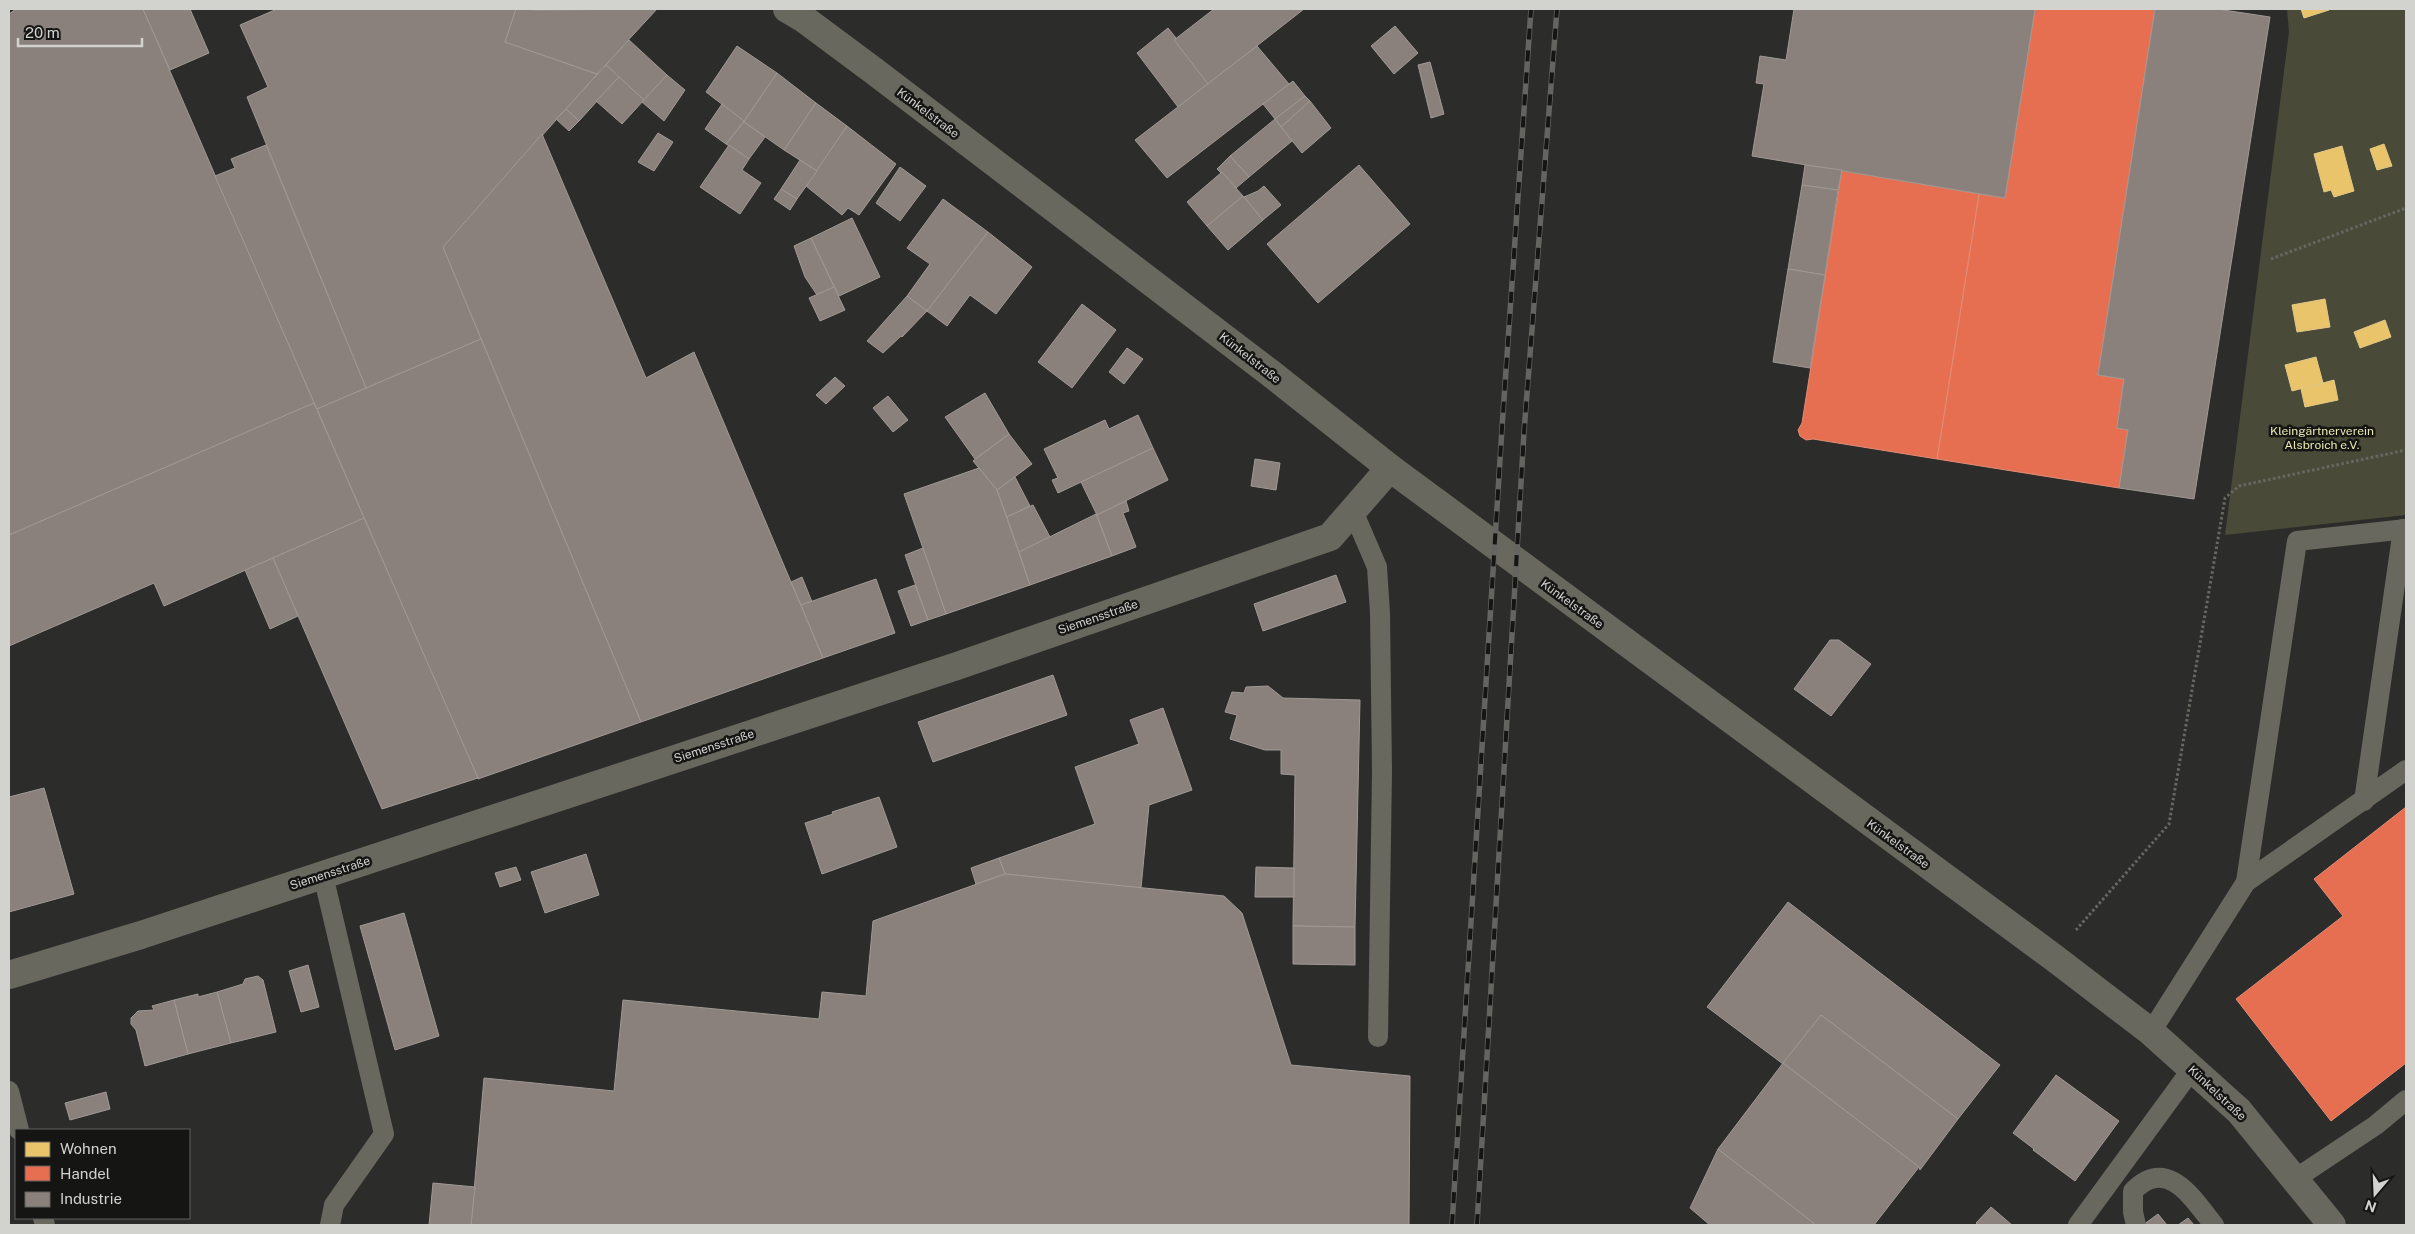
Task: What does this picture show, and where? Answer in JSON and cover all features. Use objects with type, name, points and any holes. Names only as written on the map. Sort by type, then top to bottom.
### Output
[{"type":"street","name":"Künkelstraße","points":[[788,9],[804,18],[1254,360],[1390,468],[2151,1032],[2239,1110],[2332,1225]]},
{"type":"street","name":"Siemensstraße","points":[[9,975],[324,875],[966,662],[1330,537],[1390,468]]},
{"type":"lane","points":[[1353,512],[1377,567],[1380,613],[1382,771],[1378,1037]]},
{"type":"lane","points":[[2246,882],[2297,541],[2405,529],[2364,801]]},
{"type":"lane","points":[[2151,1032],[2246,882],[2406,770]]},
{"type":"lane","points":[[324,875],[384,1134],[334,1205],[330,1225]]},
{"type":"lane","points":[[2078,1225],[2192,1069]]},
{"type":"lane","points":[[9,1091],[19,1129]]},
{"type":"lane","points":[[2295,1179],[2376,1125],[2406,1100]]},
{"type":"lane","points":[[2136,1225],[2133,1212],[2133,1191],[2143,1180],[2163,1177],[2176,1181],[2182,1186],[2214,1225]]},
{"type":"path","points":[[2271,259],[2406,208]]},
{"type":"path","points":[[2052,957],[2169,824],[2225,498],[2240,486],[2406,450]]},
{"type":"green space","name":"Kleingärtnerverein Alsbroich e.V.","points":[[2287,9],[2406,9],[2406,515],[2225,535],[2289,32]]},
{"type":"building: Wohnen","points":[[2301,9],[2329,9],[2329,10],[2304,18]]},
{"type":"building: Wohnen","points":[[2384,144],[2392,166],[2377,170],[2370,149]]},
{"type":"building: Wohnen","points":[[2342,146],[2354,191],[2334,197],[2331,190],[2324,192],[2314,154]]},
{"type":"building: Wohnen","points":[[2325,299],[2330,327],[2297,332],[2292,305]]},
{"type":"building: Wohnen","points":[[2385,320],[2391,337],[2360,348],[2354,332]]},
{"type":"building: Wohnen","points":[[2316,357],[2323,383],[2292,391],[2285,365]]},
{"type":"building: Wohnen","points":[[2334,380],[2338,400],[2305,407],[2301,389]]},
{"type":"building: Handel","points":[[2035,9],[2155,9],[2098,375],[2124,379],[2117,428],[2128,430],[2119,488],[1937,459],[1979,194],[2005,198]]},
{"type":"building: Handel","points":[[1842,170],[1979,194],[1937,459],[1813,439],[1806,440],[1800,436],[1798,430],[1802,423]]},
{"type":"building: Handel","points":[[2406,807],[2406,1063],[2331,1121],[2236,999],[2343,916],[2314,879]]},
{"type":"building: Industrie","points":[[16,9],[143,9],[314,403],[9,535],[9,14]]},
{"type":"building: Industrie","points":[[143,9],[190,9],[209,53],[170,70]]},
{"type":"building: Industrie","points":[[277,9],[516,9],[505,42],[597,74],[443,247],[481,339],[366,388],[247,97],[268,87],[240,25]]},
{"type":"building: Industrie","points":[[516,9],[657,9],[597,74],[505,42]]},
{"type":"building: Industrie","points":[[1214,9],[1304,9],[1208,84],[1174,40]]},
{"type":"building: Industrie","points":[[1794,9],[2035,9],[2005,198],[1752,156],[1764,84],[1756,83],[1760,56],[1786,60]]},
{"type":"building: Industrie","points":[[2155,9],[2217,9],[2270,17],[2194,499],[2119,488],[2128,430],[2117,428],[2124,379],[2098,375]]},
{"type":"building: Industrie","points":[[1395,26],[1418,53],[1394,74],[1371,46]]},
{"type":"building: Industrie","points":[[1168,28],[1176,38],[1174,40],[1208,84],[1178,107],[1137,53]]},
{"type":"building: Industrie","points":[[629,40],[667,75],[644,100],[606,65]]},
{"type":"building: Industrie","points":[[737,46],[777,73],[744,121],[706,92]]},
{"type":"building: Industrie","points":[[1257,46],[1289,84],[1167,178],[1135,140]]},
{"type":"building: Industrie","points":[[1430,62],[1444,114],[1431,118],[1418,65]]},
{"type":"building: Industrie","points":[[606,65],[619,77],[579,121],[566,109]]},
{"type":"building: Industrie","points":[[777,73],[816,103],[784,150],[744,122]]},
{"type":"building: Industrie","points":[[667,75],[685,90],[664,121],[642,102]]},
{"type":"building: Industrie","points":[[619,77],[644,100],[622,124],[596,101]]},
{"type":"building: Industrie","points":[[1293,81],[1305,96],[1275,119],[1263,104]]},
{"type":"building: Industrie","points":[[1305,96],[1310,101],[1281,127],[1275,119]]},
{"type":"building: Industrie","points":[[1310,101],[1331,128],[1302,153],[1281,127]]},
{"type":"building: Industrie","points":[[816,103],[847,126],[817,171],[784,150]]},
{"type":"building: Industrie","points":[[722,104],[744,121],[726,144],[705,129]]},
{"type":"building: Industrie","points":[[566,109],[579,121],[569,131],[556,119]]},
{"type":"building: Industrie","points":[[1275,119],[1292,141],[1249,177],[1230,156]]},
{"type":"building: Industrie","points":[[744,122],[765,137],[749,159],[726,144]]},
{"type":"building: Industrie","points":[[847,126],[896,164],[859,215],[848,208],[842,215],[806,186]]},
{"type":"building: Industrie","points":[[658,133],[673,142],[654,171],[638,162]]},
{"type":"building: Industrie","points":[[542,134],[646,378],[694,352],[823,658],[641,722],[443,247]]},
{"type":"building: Industrie","points":[[266,145],[366,388],[317,409],[215,176],[235,168],[231,159]]},
{"type":"building: Industrie","points":[[729,145],[749,159],[742,170],[761,183],[740,214],[700,187]]},
{"type":"building: Industrie","points":[[1230,156],[1249,177],[1236,188],[1217,169]]},
{"type":"building: Industrie","points":[[800,160],[817,171],[797,199],[781,189]]},
{"type":"building: Industrie","points":[[1359,165],[1410,224],[1318,303],[1267,244]]},
{"type":"building: Industrie","points":[[1805,165],[1842,170],[1838,190],[1802,185]]},
{"type":"building: Industrie","points":[[900,167],[926,186],[900,221],[876,203]]},
{"type":"building: Industrie","points":[[1222,172],[1243,196],[1207,226],[1187,202]]},
{"type":"building: Industrie","points":[[1802,185],[1838,190],[1825,275],[1788,269]]},
{"type":"building: Industrie","points":[[1264,186],[1281,205],[1263,220],[1244,197]]},
{"type":"building: Industrie","points":[[781,189],[797,199],[790,210],[774,199]]},
{"type":"building: Industrie","points":[[1243,196],[1263,220],[1228,250],[1207,226]]},
{"type":"building: Industrie","points":[[943,199],[988,232],[927,311],[907,296],[930,264],[907,248]]},
{"type":"building: Industrie","points":[[852,218],[880,277],[839,296],[811,238]]},
{"type":"building: Industrie","points":[[988,232],[1032,267],[996,314],[970,295],[947,326],[927,311]]},
{"type":"building: Industrie","points":[[811,238],[834,287],[817,295],[805,277],[794,246]]},
{"type":"building: Industrie","points":[[1788,269],[1825,275],[1810,368],[1773,362]]},
{"type":"building: Industrie","points":[[834,287],[845,310],[820,321],[809,298]]},
{"type":"building: Industrie","points":[[907,296],[927,311],[902,337],[883,353],[867,341]]},
{"type":"building: Industrie","points":[[1082,304],[1116,330],[1072,388],[1038,362]]},
{"type":"building: Industrie","points":[[481,339],[641,722],[478,779],[317,409]]},
{"type":"building: Industrie","points":[[1127,348],[1143,359],[1124,384],[1109,372]]},
{"type":"building: Industrie","points":[[835,377],[845,386],[826,404],[816,395]]},
{"type":"building: Industrie","points":[[985,393],[1009,434],[975,459],[945,417]]},
{"type":"building: Industrie","points":[[888,396],[908,420],[893,432],[873,408]]},
{"type":"building: Industrie","points":[[314,403],[364,518],[164,606],[154,583],[9,646],[9,535]]},
{"type":"building: Industrie","points":[[1138,415],[1153,448],[1058,493],[1052,480],[1058,478],[1044,449],[1105,420],[1109,429]]},
{"type":"building: Industrie","points":[[1009,434],[1032,464],[997,490],[973,461]]},
{"type":"building: Industrie","points":[[1153,448],[1168,480],[1097,515],[1081,482]]},
{"type":"building: Industrie","points":[[1255,459],[1280,463],[1276,490],[1251,486]]},
{"type":"building: Industrie","points":[[979,468],[997,490],[1030,585],[946,614],[904,494]]},
{"type":"building: Industrie","points":[[1015,477],[1030,506],[1007,517],[997,490]]},
{"type":"building: Industrie","points":[[1126,501],[1129,511],[1123,513],[1136,547],[1112,556],[1097,515]]},
{"type":"building: Industrie","points":[[1033,505],[1050,537],[1019,552],[1007,517]]},
{"type":"building: Industrie","points":[[1096,514],[1112,556],[1030,585],[1019,552]]},
{"type":"building: Industrie","points":[[364,518],[478,778],[382,809],[273,558]]},
{"type":"building: Industrie","points":[[923,548],[946,614],[928,620],[905,555]]},
{"type":"building: Industrie","points":[[273,558],[298,616],[270,629],[245,570]]},
{"type":"building: Industrie","points":[[1336,575],[1346,602],[1263,631],[1254,604]]},
{"type":"building: Industrie","points":[[802,577],[812,602],[801,605],[791,582]]},
{"type":"building: Industrie","points":[[876,579],[895,633],[823,658],[801,605]]},
{"type":"building: Industrie","points":[[915,585],[928,620],[911,626],[898,591]]},
{"type":"building: Industrie","points":[[1830,640],[1839,640],[1871,664],[1831,716],[1794,689]]},
{"type":"building: Industrie","points":[[1053,675],[1067,715],[933,762],[918,722]]},
{"type":"building: Industrie","points":[[1268,686],[1283,698],[1360,700],[1355,927],[1293,926],[1295,775],[1281,774],[1281,750],[1265,750],[1230,739],[1237,715],[1225,712],[1232,692],[1244,693],[1246,687]]},
{"type":"building: Industrie","points":[[1163,708],[1192,790],[1149,805],[1141,888],[1005,874],[999,858],[1095,824],[1075,767],[1139,744],[1130,720]]},
{"type":"building: Industrie","points":[[44,788],[74,894],[9,912],[9,797]]},
{"type":"building: Industrie","points":[[879,797],[897,847],[822,874],[805,823]]},
{"type":"building: Industrie","points":[[586,854],[599,895],[545,913],[531,872]]},
{"type":"building: Industrie","points":[[999,858],[1005,874],[976,884],[971,868]]},
{"type":"building: Industrie","points":[[516,867],[521,880],[500,887],[495,873]]},
{"type":"building: Industrie","points":[[1256,867],[1294,868],[1294,897],[1255,897]]},
{"type":"building: Industrie","points":[[1005,874],[1224,896],[1242,913],[1291,1065],[1410,1076],[1409,1225],[471,1225],[484,1078],[614,1091],[623,1000],[819,1019],[822,992],[866,996],[873,921]]},
{"type":"building: Industrie","points":[[1788,902],[2000,1065],[1958,1119],[1821,1015],[1783,1064],[1707,1007]]},
{"type":"building: Industrie","points":[[404,913],[439,1036],[395,1050],[360,926]]},
{"type":"building: Industrie","points":[[1293,926],[1355,927],[1355,965],[1293,964]]},
{"type":"building: Industrie","points":[[308,965],[319,1007],[301,1012],[289,971]]},
{"type":"building: Industrie","points":[[258,976],[263,980],[276,1032],[231,1043],[217,992],[243,984],[245,979]]},
{"type":"building: Industrie","points":[[217,992],[231,1043],[188,1054],[174,1000],[198,994],[198,997]]},
{"type":"building: Industrie","points":[[174,1000],[188,1054],[145,1066],[136,1030],[131,1024],[131,1018],[138,1011],[154,1010],[152,1006]]},
{"type":"building: Industrie","points":[[1821,1015],[1958,1119],[1920,1170],[1919,1167],[1783,1063]]},
{"type":"building: Industrie","points":[[1783,1063],[1919,1167],[1874,1225],[1816,1225],[1718,1149]]},
{"type":"building: Industrie","points":[[2056,1075],[2119,1121],[2075,1181],[2013,1133]]},
{"type":"building: Industrie","points":[[106,1092],[110,1109],[70,1120],[65,1103]]},
{"type":"building: Industrie","points":[[1718,1149],[1816,1225],[1710,1225],[1690,1208]]},
{"type":"building: Industrie","points":[[433,1183],[475,1187],[471,1225],[429,1225]]},
{"type":"building: Industrie","points":[[1991,1207],[2012,1225],[1978,1225],[1976,1223]]},
{"type":"building: Industrie","points":[[2158,1214],[2167,1225],[2143,1225]]},
{"type":"building: Industrie","points":[[2188,1218],[2194,1225],[2178,1225]]},
{"type":"railway","points":[[1452,1225],[1502,428],[1531,9]]},
{"type":"railway","points":[[1477,1225],[1524,432],[1557,9]]}]
